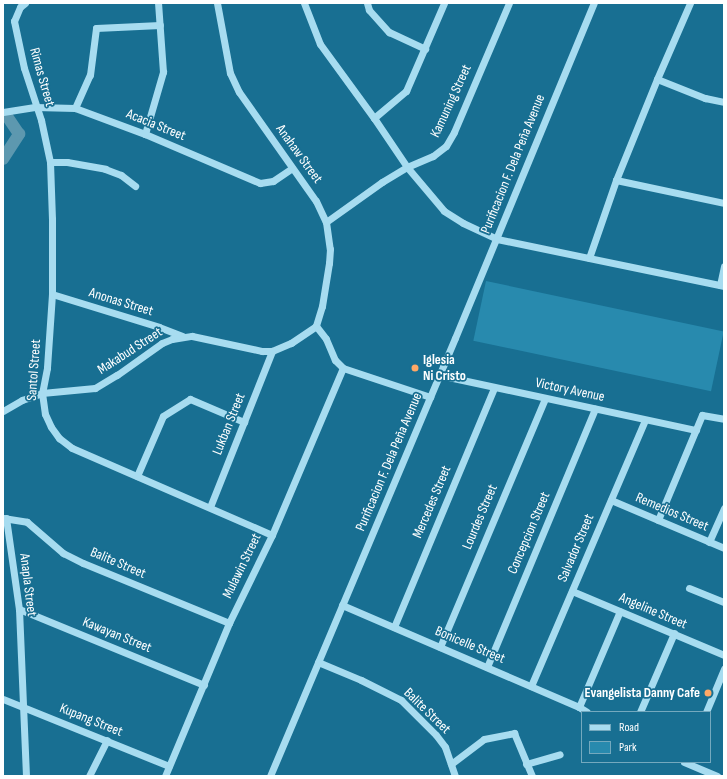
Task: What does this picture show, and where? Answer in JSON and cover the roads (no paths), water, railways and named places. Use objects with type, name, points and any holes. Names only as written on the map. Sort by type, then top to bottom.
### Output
[{"type":"street","name":"Rimas Street","points":[[25,3],[20,7],[14,21],[24,68],[41,120],[50,162]]},
{"type":"street","points":[[145,134],[163,72],[158,3]]},
{"type":"street","name":"Anahaw Street","points":[[217,3],[230,73],[246,103],[316,201],[326,222],[330,249],[329,263],[322,306],[316,326]]},
{"type":"street","points":[[304,3],[320,44],[374,118],[407,167],[444,211],[463,223],[496,239],[722,286],[724,266]]},
{"type":"street","points":[[367,3],[369,10],[389,32],[425,49]]},
{"type":"street","points":[[374,118],[406,91],[444,3]]},
{"type":"street","name":"Kamuning Street","points":[[326,222],[382,182],[407,167],[433,156],[446,146],[451,139],[509,3]]},
{"type":"street","name":"Purificacion F. Dela Peña Avenue","points":[[270,776],[439,376],[594,3]]},
{"type":"street","points":[[589,258],[616,180],[656,79],[690,3]]},
{"type":"street","points":[[76,108],[90,75],[96,28],[160,25]]},
{"type":"street","points":[[656,79],[705,98],[724,102]]},
{"type":"street","name":"Acacia Street","points":[[3,112],[36,107],[76,108],[145,134],[260,183],[273,181],[292,168]]},
{"type":"street","points":[[50,162],[67,162],[105,170],[121,175],[135,186]]},
{"type":"street","name":"Santol Street","points":[[50,162],[52,294],[47,368],[42,393],[45,414],[51,427],[59,438],[72,448],[272,535]]},
{"type":"street","points":[[616,180],[724,203]]},
{"type":"street","name":"Anonas Street","points":[[52,294],[160,327],[182,336]]},
{"type":"street","points":[[316,326],[326,339],[335,360],[343,368],[430,397]]},
{"type":"street","name":"Makabud Street","points":[[3,411],[22,400],[42,393],[95,388],[117,375],[162,344],[182,336],[202,338],[262,351],[272,351],[291,343],[316,326]]},
{"type":"street","name":"Lukban Street","points":[[210,507],[272,351]]},
{"type":"street","name":"Mulawin Street","points":[[165,776],[229,623],[272,535],[343,368]]},
{"type":"street","name":"Victory Avenue","points":[[439,376],[696,430]]},
{"type":"street","name":"Mercedes Street","points":[[394,627],[494,388]]},
{"type":"street","name":"Lourdes Street","points":[[440,647],[545,398]]},
{"type":"street","points":[[137,476],[163,416],[190,399],[244,422]]},
{"type":"street","name":"Concepcion Street","points":[[487,667],[595,409]]},
{"type":"street","points":[[658,520],[702,415],[724,419]]},
{"type":"street","name":"Salvador Street","points":[[531,686],[645,420]]},
{"type":"street","name":"Remedios Street","points":[[610,500],[724,548]]},
{"type":"street","points":[[709,542],[724,508]]},
{"type":"street","name":"Anapla Street","points":[[4,518],[19,610],[26,776]]},
{"type":"street","name":"Balite Street","points":[[4,518],[27,522],[63,553],[77,560],[229,623]]},
{"type":"street","points":[[689,588],[724,602]]},
{"type":"street","name":"Angeline Street","points":[[572,591],[724,654]]},
{"type":"street","name":"Bonicelle Street","points":[[342,605],[579,706],[586,711]]},
{"type":"street","name":"Kawayan Street","points":[[19,610],[204,685]]},
{"type":"street","points":[[579,706],[620,611]]},
{"type":"street","points":[[640,711],[674,633]]},
{"type":"street","name":"Balite Street","points":[[318,662],[361,680],[401,700],[436,735],[445,747],[455,776]]},
{"type":"street","points":[[706,711],[724,669]]},
{"type":"street","name":"Kupang Street","points":[[3,699],[169,766]]},
{"type":"street","points":[[451,764],[484,740],[514,733],[532,776]]},
{"type":"street","points":[[89,776],[107,740]]},
{"type":"street","points":[[526,764],[560,754]]},
{"type":"street","points":[[686,763],[717,776]]},
{"type":"waterway","points":[[3,159],[19,134],[7,116]]},
{"type":"place","name":"Iglesia Ni Cristo","points":[[415,368]]},
{"type":"place","name":"Evangelista Danny Cafe","points":[[708,693]]}]
